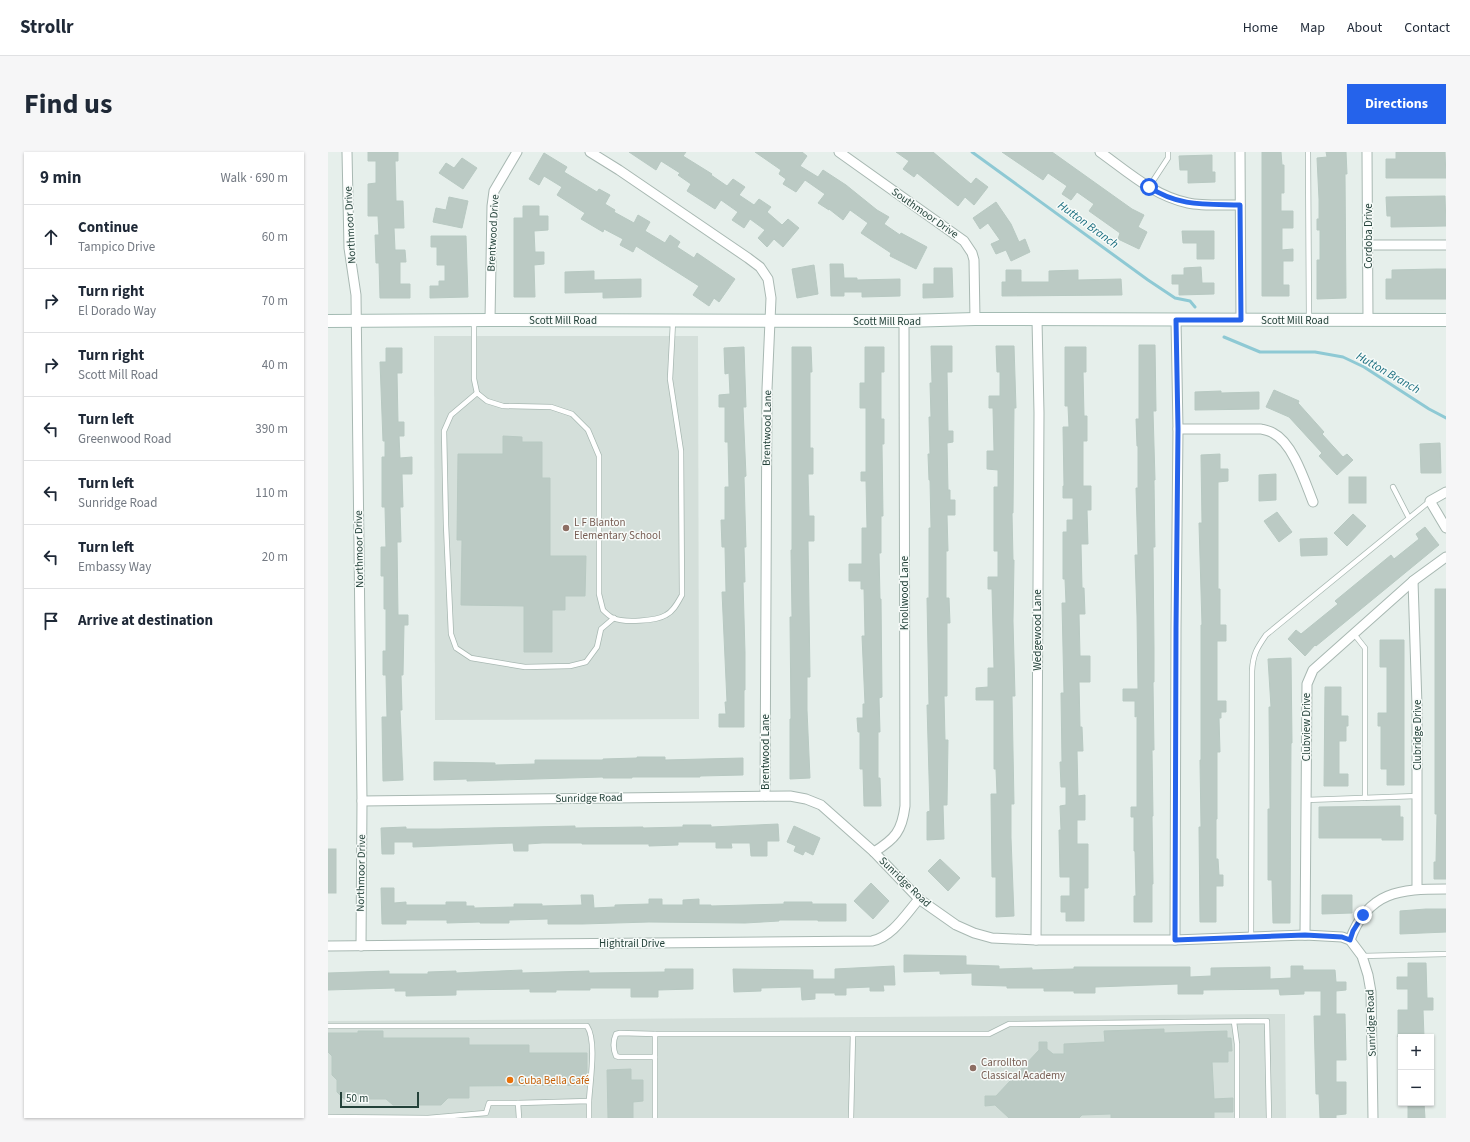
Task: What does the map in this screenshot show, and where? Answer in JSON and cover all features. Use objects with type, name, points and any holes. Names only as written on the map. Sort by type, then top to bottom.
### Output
[{"type":"street","name":"Northmoor Drive","points":[[346,152],[349,248],[356,295],[362,801],[360,946]]},
{"type":"street","name":"Brentwood Drive","points":[[490,320],[492,206],[494,191],[517,152]]},
{"type":"street","name":"Brentwood Lane","points":[[590,152],[619,170],[760,267],[768,279],[771,298],[769,321],[766,501],[765,796]]},
{"type":"street","name":"Southmoor Drive","points":[[839,152],[964,241],[972,253],[974,260],[975,319]]},
{"type":"street","points":[[1100,152],[1149,187],[1172,199],[1189,204],[1240,205]]},
{"type":"street","points":[[1240,152],[1241,320]]},
{"type":"street","name":"Cordoba Drive","points":[[1367,152],[1368,320]]},
{"type":"street","points":[[1368,245],[1446,245]]},
{"type":"street","name":"Scott Mill Road","points":[[328,321],[904,321],[975,319],[1446,320]]},
{"type":"street","name":"Wedgewood Lane","points":[[1036,940],[1037,320]]},
{"type":"street","points":[[1175,940],[1178,429],[1176,320]]},
{"type":"street","name":"Knollwood Lane","points":[[874,852],[888,844],[898,832],[903,820],[905,806],[904,321]]},
{"type":"street","points":[[1178,429],[1261,429],[1273,433],[1289,448],[1313,502]]},
{"type":"street","points":[[1446,492],[1430,501],[1446,528]]},
{"type":"street","name":"Clubview Drive","points":[[1305,935],[1306,684],[1313,670],[1414,581],[1446,557]]},
{"type":"street","name":"Clubridge Drive","points":[[1414,581],[1417,706],[1417,889]]},
{"type":"street","name":"Sunridge Road","points":[[362,801],[790,796],[806,799],[821,805],[874,852],[919,899],[956,924],[974,933],[992,938],[1036,940],[1175,940],[1305,935],[1342,937],[1350,940],[1362,956],[1368,975],[1371,992],[1373,1118]]},
{"type":"street","points":[[1350,940],[1353,931],[1363,915],[1374,902],[1395,893],[1417,889],[1446,889]]},
{"type":"street","name":"Hightrail Drive","points":[[328,946],[872,941],[877,940],[890,932],[919,899]]},
{"type":"lane","points":[[1149,187],[1168,158],[1168,152]]},
{"type":"lane","points":[[1308,152],[1309,320]]},
{"type":"lane","points":[[474,320],[474,379],[477,393],[487,401],[503,406],[551,407],[572,414],[588,430],[599,456],[599,594],[603,610],[614,618],[652,620],[667,615],[676,607],[682,595],[681,452],[670,379],[673,320]]},
{"type":"lane","points":[[477,393],[451,415],[444,431],[446,525],[451,634],[456,648],[471,658],[524,667],[570,666],[586,662],[597,647],[601,629],[614,618]]},
{"type":"lane","points":[[1393,487],[1409,518]]},
{"type":"lane","points":[[1251,937],[1253,657],[1266,635],[1430,501]]},
{"type":"lane","points":[[1354,634],[1365,648],[1365,798]]},
{"type":"lane","points":[[1306,800],[1417,796]]},
{"type":"lane","points":[[1362,956],[1446,954]]},
{"type":"lane","points":[[655,1057],[616,1056],[614,1050],[614,1038],[616,1034],[990,1034],[1009,1024],[1267,1021],[1269,1118]]},
{"type":"lane","points":[[1234,1022],[1237,1044],[1237,1118]]},
{"type":"lane","points":[[328,1026],[587,1026],[591,1033],[592,1061],[589,1118]]},
{"type":"lane","points":[[655,1034],[655,1118]]},
{"type":"lane","points":[[851,1118],[853,1034]]},
{"type":"lane","points":[[328,1117],[428,1118],[486,1112],[489,1103],[589,1101]]},
{"type":"lane","points":[[518,1103],[519,1118]]},
{"type":"shaded area","name":"L F Blanton Elementary School","points":[[434,336],[698,336],[699,719],[435,720]]},
{"type":"shaded area","name":"Carrollton Classical Academy","points":[[1285,1014],[1286,1118],[328,1118],[328,1021]]},
{"type":"building","points":[[368,152],[398,152],[398,161],[395,161],[396,201],[403,201],[404,228],[394,228],[395,250],[405,250],[406,262],[400,262],[400,284],[410,284],[410,298],[380,298],[379,263],[376,263],[375,235],[379,235],[378,216],[368,216],[368,184],[376,183],[376,161],[368,161]]},
{"type":"building","points":[[629,152],[686,152],[683,156],[712,174],[711,175],[727,186],[733,179],[745,187],[739,195],[754,205],[759,199],[771,207],[767,212],[782,225],[788,219],[799,228],[783,247],[774,239],[767,247],[758,238],[765,230],[750,219],[744,228],[732,220],[738,212],[721,200],[715,209],[687,191],[691,184],[678,175],[680,173],[661,161],[656,170]]},
{"type":"building","points":[[755,152],[802,152],[807,156],[800,166],[818,177],[823,170],[846,185],[877,210],[889,217],[884,224],[900,235],[901,233],[927,247],[916,269],[890,256],[891,253],[861,233],[868,223],[850,210],[843,220],[829,209],[818,203],[825,194],[805,180],[796,192],[783,184],[786,179],[779,174],[781,170]]},
{"type":"building","points":[[896,152],[933,152],[971,184],[976,178],[988,187],[974,205],[965,197],[958,206],[917,173],[914,177],[903,169],[909,161]]},
{"type":"building","points":[[1002,152],[1052,152],[1132,209],[1144,215],[1138,227],[1147,232],[1139,249],[1118,239],[1120,233],[1089,211],[1094,204],[1077,192],[1071,200],[1062,194],[1067,186],[1048,173],[1043,180]]},
{"type":"building","points":[[1262,152],[1281,152],[1282,165],[1284,165],[1284,193],[1281,193],[1281,211],[1293,211],[1293,228],[1282,228],[1282,250],[1293,249],[1293,261],[1283,261],[1283,285],[1289,285],[1289,296],[1262,296]]},
{"type":"building","points":[[1326,152],[1346,152],[1346,298],[1317,299],[1317,260],[1320,260],[1320,230],[1317,230],[1317,219],[1319,219],[1319,199],[1317,158],[1327,157]]},
{"type":"building","points":[[1396,152],[1445,152],[1446,178],[1386,178],[1386,159],[1396,159]]},
{"type":"building","points":[[544,153],[567,167],[564,172],[597,192],[599,189],[610,195],[605,204],[615,210],[614,212],[634,223],[638,215],[650,222],[645,231],[665,243],[670,235],[680,242],[677,247],[694,258],[697,253],[735,279],[719,302],[714,298],[709,306],[693,295],[699,286],[636,246],[633,252],[620,245],[623,239],[604,229],[603,232],[581,219],[585,213],[557,195],[562,187],[544,176],[539,185],[529,179]]},
{"type":"building","points":[[1212,155],[1212,172],[1215,172],[1215,182],[1188,183],[1188,170],[1180,170],[1179,156]]},
{"type":"building","points":[[462,158],[477,168],[463,189],[439,173],[446,163],[454,168]]},
{"type":"building","points":[[1445,196],[1446,226],[1391,227],[1391,216],[1387,216],[1386,197]]},
{"type":"building","points":[[449,197],[468,201],[462,228],[433,222],[436,208],[446,210]]},
{"type":"building","points":[[996,202],[1011,224],[1019,242],[1025,239],[1030,252],[1011,261],[1006,250],[996,254],[991,244],[1000,240],[988,223],[980,229],[973,218]]},
{"type":"building","points":[[523,206],[539,206],[539,216],[548,216],[548,230],[534,231],[535,252],[544,252],[544,264],[534,265],[535,297],[514,297],[514,218],[523,218]]},
{"type":"building","points":[[1182,231],[1214,231],[1214,259],[1197,259],[1197,243],[1183,243]]},
{"type":"building","points":[[431,236],[466,236],[468,297],[430,298],[430,286],[439,286],[439,281],[445,281],[445,265],[437,265],[437,247],[431,247]]},
{"type":"building","points":[[830,264],[843,264],[844,278],[857,278],[857,280],[900,279],[900,296],[862,297],[862,292],[844,292],[844,296],[831,296]]},
{"type":"building","points":[[814,265],[818,294],[797,298],[792,269]]},
{"type":"building","points":[[1201,267],[1202,283],[1214,283],[1214,294],[1179,295],[1179,284],[1172,284],[1172,275],[1184,275],[1184,268]]},
{"type":"building","points":[[934,268],[952,268],[953,297],[923,298],[923,284],[934,284]]},
{"type":"building","points":[[1446,269],[1446,299],[1386,299],[1386,279],[1392,279],[1392,270]]},
{"type":"building","points":[[1006,270],[1021,270],[1021,282],[1049,282],[1049,271],[1078,270],[1078,280],[1121,279],[1122,295],[1002,296],[1002,282],[1006,282]]},
{"type":"building","points":[[594,271],[594,280],[641,279],[641,297],[603,298],[603,292],[565,293],[565,272]]},
{"type":"building","points":[[1139,345],[1155,345],[1156,411],[1153,411],[1155,547],[1153,547],[1154,750],[1152,750],[1152,922],[1134,922],[1134,896],[1136,896],[1135,851],[1134,817],[1131,817],[1131,807],[1137,807],[1137,716],[1135,717],[1135,701],[1123,701],[1123,689],[1138,689],[1135,555],[1138,555],[1136,488],[1138,488],[1138,446],[1136,419],[1139,419]]},
{"type":"building","points":[[931,346],[952,346],[952,372],[947,372],[948,431],[953,431],[953,442],[947,443],[948,490],[950,490],[950,500],[955,500],[955,515],[947,515],[948,551],[946,551],[946,598],[949,598],[950,623],[947,623],[947,696],[944,696],[945,740],[948,740],[947,805],[943,805],[944,839],[927,840],[927,812],[930,811],[927,705],[929,705],[927,598],[929,598],[929,528],[931,528],[928,454],[930,454],[930,383],[932,383]]},
{"type":"building","points":[[996,346],[1014,346],[1016,408],[1014,408],[1012,513],[1014,560],[1013,621],[1015,696],[1012,696],[1014,804],[1011,804],[1011,838],[1014,916],[996,917],[996,877],[992,877],[991,794],[997,794],[996,769],[994,769],[994,700],[976,700],[976,688],[988,687],[988,668],[994,668],[992,589],[988,589],[988,577],[998,577],[998,551],[994,551],[994,487],[998,487],[998,470],[987,469],[987,451],[994,451],[993,408],[989,408],[989,396],[1000,396],[1000,372],[997,372]]},
{"type":"building","points":[[744,347],[746,407],[743,407],[746,476],[744,477],[746,547],[744,547],[745,582],[743,582],[745,653],[744,727],[719,727],[719,714],[726,714],[725,702],[727,702],[722,592],[726,592],[725,547],[722,547],[721,520],[725,520],[725,487],[729,487],[728,442],[725,442],[725,407],[719,407],[719,395],[730,394],[729,373],[725,374],[724,348]]},
{"type":"building","points":[[792,347],[811,347],[812,372],[810,372],[810,448],[813,448],[813,474],[808,474],[809,516],[814,516],[814,541],[808,541],[810,677],[807,677],[807,710],[810,778],[790,779],[790,617],[792,617]]},
{"type":"building","points":[[865,347],[884,347],[884,372],[881,372],[881,419],[884,419],[884,444],[882,444],[883,516],[881,516],[881,553],[879,553],[882,697],[879,698],[880,732],[878,732],[878,778],[880,778],[881,806],[864,806],[863,769],[860,769],[860,732],[858,732],[857,718],[863,718],[863,704],[865,704],[862,636],[865,636],[864,589],[861,589],[861,581],[849,581],[849,564],[862,564],[862,528],[867,528],[866,481],[861,481],[861,472],[866,472],[866,408],[860,408],[860,383],[865,383]]},
{"type":"building","points":[[1065,347],[1086,347],[1086,372],[1083,372],[1084,416],[1087,416],[1087,441],[1083,441],[1083,486],[1091,486],[1091,510],[1087,510],[1088,544],[1081,544],[1082,588],[1084,588],[1085,614],[1079,614],[1080,656],[1090,656],[1090,682],[1079,682],[1080,727],[1082,727],[1083,751],[1077,751],[1078,796],[1085,795],[1085,820],[1077,820],[1077,844],[1088,844],[1088,888],[1084,888],[1084,921],[1066,921],[1066,912],[1061,912],[1061,896],[1070,896],[1070,877],[1060,877],[1059,830],[1061,830],[1060,806],[1066,805],[1066,787],[1061,787],[1060,762],[1062,762],[1061,693],[1064,693],[1062,603],[1066,603],[1065,579],[1063,579],[1063,532],[1067,532],[1067,520],[1073,520],[1073,498],[1063,498],[1063,427],[1069,427],[1068,406],[1065,406]]},
{"type":"building","points":[[386,348],[402,348],[402,373],[397,373],[398,422],[404,422],[404,436],[399,436],[400,458],[412,457],[412,474],[402,474],[403,507],[400,507],[401,542],[397,542],[398,615],[408,615],[408,625],[404,625],[403,675],[401,675],[402,710],[400,710],[403,780],[383,781],[382,717],[387,717],[386,675],[383,675],[383,651],[386,651],[386,609],[384,609],[384,576],[381,576],[381,547],[386,547],[385,507],[382,507],[382,457],[385,457],[385,441],[383,441],[380,362],[386,362]]},
{"type":"building","points":[[1274,390],[1299,401],[1298,403],[1324,432],[1322,434],[1343,457],[1347,454],[1353,460],[1337,475],[1319,456],[1322,453],[1289,417],[1266,407]]},
{"type":"building","points":[[1221,391],[1221,393],[1259,392],[1259,409],[1195,410],[1195,392]]},
{"type":"building","points":[[503,436],[522,437],[522,442],[542,442],[542,478],[550,478],[550,556],[586,556],[585,596],[565,596],[565,610],[552,610],[552,652],[524,652],[524,606],[461,605],[462,540],[457,540],[458,454],[503,454]]},
{"type":"building","points":[[1440,443],[1441,473],[1421,473],[1420,444]]},
{"type":"building","points":[[1220,454],[1220,469],[1228,469],[1228,481],[1218,482],[1218,589],[1220,589],[1220,625],[1226,625],[1226,641],[1217,641],[1217,701],[1226,701],[1226,712],[1221,712],[1221,718],[1219,718],[1220,752],[1217,752],[1216,859],[1218,859],[1219,875],[1223,875],[1223,886],[1216,886],[1216,922],[1200,922],[1199,827],[1201,827],[1200,760],[1202,625],[1199,523],[1202,523],[1201,455]]},
{"type":"building","points":[[1276,474],[1276,500],[1259,501],[1259,475]]},
{"type":"building","points":[[1349,477],[1366,477],[1366,503],[1349,503]]},
{"type":"building","points":[[1277,512],[1292,532],[1279,542],[1264,521]]},
{"type":"building","points":[[1353,514],[1366,526],[1347,546],[1334,533]]},
{"type":"building","points":[[1425,527],[1439,545],[1316,646],[1315,645],[1305,656],[1288,639],[1296,630],[1301,634],[1338,604],[1335,601],[1391,555],[1394,559],[1419,539],[1416,534]]},
{"type":"building","points":[[1327,538],[1327,555],[1301,556],[1300,539]]},
{"type":"building","points":[[1435,589],[1446,589],[1446,879],[1434,879],[1434,862],[1436,862],[1437,814],[1435,814]]},
{"type":"building","points":[[1380,640],[1404,640],[1404,785],[1387,785],[1387,769],[1381,769],[1381,726],[1378,726],[1378,713],[1387,713],[1387,667],[1380,667]]},
{"type":"building","points":[[1291,658],[1292,743],[1290,923],[1273,923],[1272,880],[1268,880],[1268,809],[1270,809],[1269,707],[1271,707],[1268,659]]},
{"type":"building","points":[[1325,687],[1341,687],[1341,716],[1348,716],[1346,741],[1339,741],[1339,774],[1348,774],[1348,786],[1324,786]]},
{"type":"building","points":[[637,757],[665,757],[665,760],[743,758],[743,775],[467,781],[467,779],[434,780],[434,762],[495,763],[495,765],[535,764],[535,760],[603,760]]},
{"type":"building","points":[[1400,806],[1400,817],[1403,817],[1403,840],[1382,840],[1382,838],[1319,838],[1319,807]]},
{"type":"building","points":[[778,824],[779,841],[767,841],[767,856],[751,856],[750,843],[731,843],[732,848],[716,848],[716,842],[678,842],[678,845],[649,846],[649,844],[542,843],[528,844],[528,851],[514,851],[513,843],[413,847],[413,842],[394,842],[394,854],[382,854],[381,828],[406,827],[406,829],[440,829],[575,826],[575,828],[643,828],[683,827],[683,825],[711,825],[711,827]]},
{"type":"building","points":[[794,826],[820,838],[813,855],[805,851],[803,855],[794,851],[796,846],[787,842]]},
{"type":"building","points":[[328,849],[336,849],[336,893],[328,893]]},
{"type":"building","points":[[940,859],[960,878],[948,891],[928,871]]},
{"type":"building","points":[[871,883],[889,901],[873,919],[854,901]]},
{"type":"building","points":[[381,888],[394,888],[394,903],[406,902],[406,905],[446,905],[446,902],[466,902],[466,906],[474,906],[474,908],[514,907],[514,904],[542,904],[542,906],[582,905],[581,895],[593,895],[594,908],[615,907],[615,905],[649,904],[649,899],[662,899],[662,905],[683,905],[683,900],[699,899],[699,905],[711,906],[784,904],[784,902],[846,904],[846,921],[779,920],[745,923],[649,922],[548,924],[548,919],[509,920],[509,923],[447,923],[447,920],[406,920],[406,924],[382,924]]},
{"type":"building","points":[[1322,895],[1352,895],[1352,913],[1322,914]]},
{"type":"building","points":[[1446,909],[1446,932],[1400,934],[1400,911]]},
{"type":"building","points":[[904,955],[966,956],[966,965],[999,966],[999,969],[1032,968],[1032,970],[1074,969],[1074,967],[1190,967],[1190,977],[1211,976],[1211,968],[1270,967],[1270,979],[1291,978],[1291,966],[1303,966],[1303,970],[1335,970],[1336,982],[1346,982],[1346,990],[1336,991],[1336,1014],[1345,1014],[1346,1060],[1336,1060],[1336,1082],[1346,1082],[1346,1114],[1336,1115],[1336,1118],[1320,1118],[1319,1094],[1316,1094],[1314,1016],[1321,1016],[1321,991],[1304,991],[1304,994],[1280,995],[1279,989],[1203,990],[1203,994],[1178,994],[1178,984],[1095,987],[1095,993],[1074,993],[1074,991],[1044,991],[1044,988],[1007,988],[1007,986],[972,985],[972,973],[940,974],[940,971],[904,972]]},
{"type":"building","points":[[1408,963],[1426,963],[1427,998],[1433,998],[1433,1010],[1423,1010],[1424,1034],[1398,1034],[1398,1010],[1408,1010],[1408,989],[1397,989],[1397,977],[1408,977]]},
{"type":"building","points":[[894,966],[895,985],[883,985],[884,991],[870,991],[870,987],[846,988],[846,995],[835,995],[835,993],[815,993],[815,999],[802,1000],[801,987],[761,988],[761,991],[734,992],[733,969],[813,970],[813,979],[835,979],[835,969]]},
{"type":"building","points":[[665,969],[693,969],[693,989],[658,990],[658,997],[631,997],[631,988],[590,988],[590,990],[556,990],[556,992],[530,992],[530,989],[456,990],[456,995],[406,996],[406,991],[395,991],[395,988],[328,990],[328,973],[389,971],[389,974],[428,974],[428,972],[456,971],[456,973],[522,970],[522,973],[589,971],[589,973],[665,972]]},
{"type":"building","name":"Carrollton Classical Academy","points":[[1164,1029],[1164,1033],[1227,1031],[1227,1038],[1231,1038],[1232,1051],[1228,1051],[1228,1062],[1212,1062],[1214,1099],[1233,1098],[1233,1112],[1214,1112],[1214,1118],[1111,1118],[1111,1114],[1082,1115],[1079,1118],[1009,1118],[995,1105],[985,1106],[985,1096],[996,1096],[1039,1050],[1039,1042],[1047,1042],[1047,1049],[1053,1054],[1064,1054],[1064,1044],[1105,1042],[1104,1031]]},
{"type":"building","points":[[358,1031],[383,1031],[383,1038],[469,1038],[469,1045],[529,1045],[529,1053],[587,1053],[587,1085],[469,1086],[469,1098],[448,1098],[441,1105],[393,1105],[386,1099],[344,1099],[337,1092],[337,1080],[332,1075],[332,1056],[328,1052],[328,1033],[358,1033]]},
{"type":"building","points":[[631,1069],[631,1080],[643,1080],[643,1101],[633,1102],[633,1118],[608,1118],[607,1070]]},
{"type":"building","points":[[1408,1106],[1424,1106],[1425,1118],[1408,1118]]},
{"type":"waterway","name":"Hutton Branch","points":[[972,152],[1148,280],[1175,298],[1190,301],[1195,307]]},
{"type":"waterway","name":"Hutton Branch","points":[[1224,337],[1260,352],[1315,352],[1343,357],[1364,367],[1429,409],[1446,418]]},
{"type":"place","name":"L F Blanton Elementary School","points":[[566,528]]},
{"type":"place","name":"Carrollton Classical Academy","points":[[973,1068]]},
{"type":"place","name":"Cuba Bella Café","points":[[510,1080]]},
{"type":"route","points":[[1149,187],[1172,199],[1189,204],[1240,205],[1241,320],[1176,320],[1178,429],[1175,940],[1305,935],[1342,937],[1350,940],[1353,931],[1363,915]]}]
